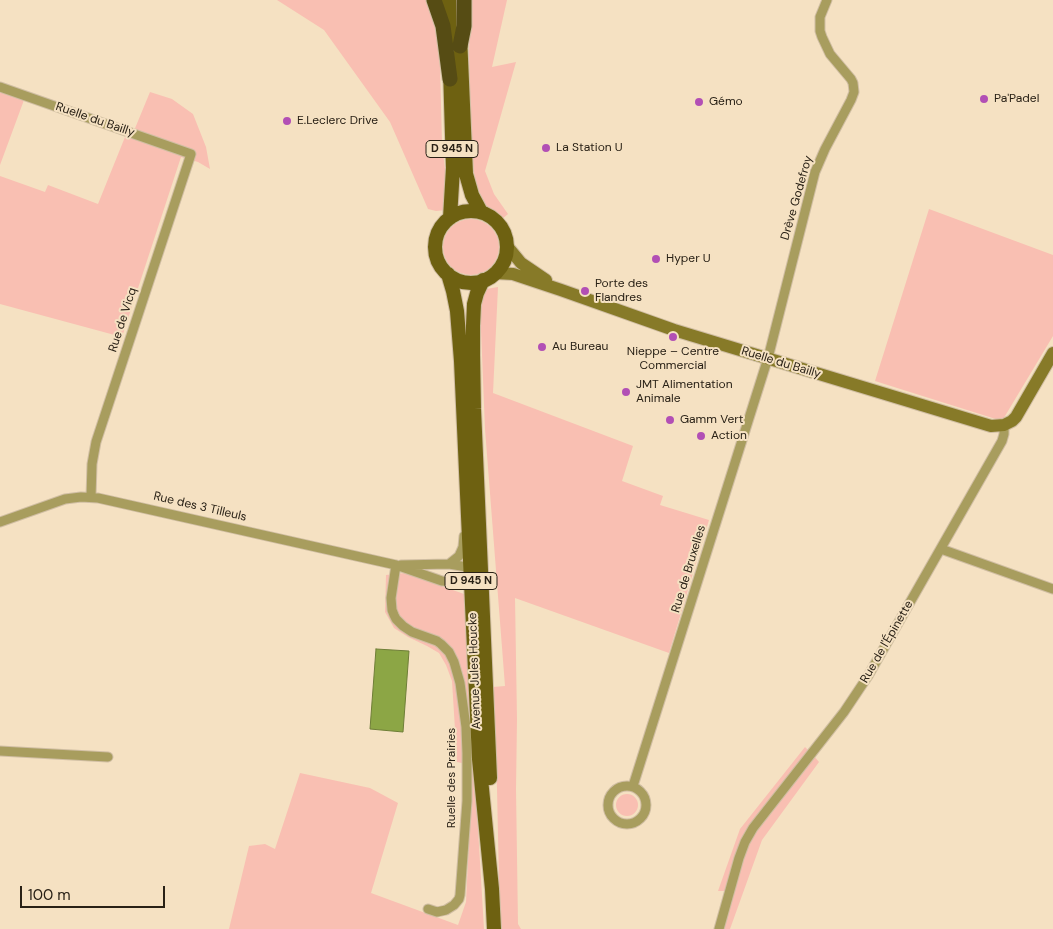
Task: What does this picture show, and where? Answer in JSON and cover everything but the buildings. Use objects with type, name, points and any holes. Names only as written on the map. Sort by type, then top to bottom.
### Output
[{"type":"highway","points":[[434,0],[443,26],[450,79]]},
{"type":"highway","points":[[460,46],[464,26],[464,0]]},
{"type":"main road","name":"D 945 N","points":[[449,0],[453,168],[450,218]]},
{"type":"main road","name":"D 945 N","points":[[458,0],[466,174],[472,195],[481,212]]},
{"type":"main road","points":[[464,212],[481,212],[490,216],[500,227],[505,236],[506,255],[503,263],[489,277],[474,282],[464,282],[448,274],[438,261],[435,246],[439,230],[450,218],[464,212]]},
{"type":"main road","name":"Avenue Jules Houcke","points":[[448,274],[458,323],[461,361],[467,488],[476,575],[492,836],[494,929]]},
{"type":"main road","name":"Avenue Jules Houcke","points":[[476,575],[473,326],[475,298],[489,277]]},
{"type":"street","name":"Drève Godefroy","points":[[768,358],[815,172],[825,148],[854,92],[851,78],[830,54],[820,31],[820,18],[827,0]]},
{"type":"street","name":"Ruelle du Bailly","points":[[0,86],[191,154]]},
{"type":"street","name":"Rue de Vicq","points":[[90,497],[92,464],[96,442],[191,154]]},
{"type":"street","name":"Ruelle du Bailly","points":[[507,246],[526,267],[561,290]]},
{"type":"street","name":"Ruelle du Bailly","points":[[489,277],[513,274],[668,328],[982,424],[1004,425]]},
{"type":"street","points":[[1004,425],[1012,421],[1019,413],[1053,353]]},
{"type":"street","name":"Rue de Bruxelles","points":[[633,786],[768,358]]},
{"type":"street","name":"Rue de l'Épinette","points":[[719,929],[745,842],[753,828],[857,694],[1002,442],[1004,425]]},
{"type":"street","points":[[449,564],[459,556],[463,547],[467,488]]},
{"type":"street","name":"Rue des 3 Tilleuls","points":[[0,522],[65,499],[90,497],[124,503],[396,565],[442,581],[457,582],[476,575]]},
{"type":"street","points":[[941,550],[1053,589]]},
{"type":"street","name":"Rue des 3 Tilleuls","points":[[396,565],[449,564],[476,575]]},
{"type":"street","name":"Ruelle des Prairies","points":[[396,565],[391,598],[392,610],[399,623],[407,629],[437,641],[449,652],[460,684],[466,726],[467,801],[460,895],[457,902],[450,908],[437,912],[428,909]]},
{"type":"street","points":[[0,751],[108,757]]},
{"type":"street","points":[[633,786],[644,795],[646,802],[645,812],[636,822],[621,824],[614,820],[610,814],[608,799],[612,792],[618,788],[633,786]]},
{"type":"shaded area","points":[[277,0],[427,0],[436,20],[440,66],[442,143],[447,186],[446,210],[436,211],[428,209],[390,122],[324,30]]},
{"type":"shaded area","points":[[470,0],[507,0],[492,67],[516,62],[485,171],[494,194],[508,214],[501,220],[486,206],[475,183],[471,139]]},
{"type":"shaded area","points":[[0,91],[24,100],[0,165]]},
{"type":"shaded area","points":[[150,92],[172,99],[193,114],[206,147],[210,169],[198,162],[181,157],[122,337],[0,304],[0,176],[45,192],[48,185],[98,204],[125,137],[131,138]]},
{"type":"shaded area","points":[[929,209],[1053,255],[1053,336],[1002,421],[875,381]]},
{"type":"shaded area","points":[[466,219],[476,219],[491,227],[497,236],[499,247],[497,258],[491,267],[476,275],[466,275],[455,270],[448,263],[443,252],[443,242],[448,231],[455,224]]},
{"type":"shaded area","points":[[498,287],[493,393],[633,446],[622,481],[663,496],[660,505],[709,520],[669,653],[515,598],[518,924],[521,929],[500,929],[493,687],[505,686],[485,429],[480,305],[486,289]]},
{"type":"shaded area","points":[[405,573],[464,594],[484,929],[229,929],[249,846],[265,844],[275,849],[300,773],[370,788],[398,803],[371,893],[458,925],[466,902],[471,765],[457,762],[452,681],[446,665],[439,653],[394,628],[385,612],[386,575]]},
{"type":"shaded area","points":[[376,649],[409,651],[403,732],[370,729]]},
{"type":"shaded area","points":[[805,747],[809,751],[737,852],[725,891],[718,891],[740,829]]},
{"type":"shaded area","points":[[814,756],[819,762],[762,840],[730,929],[723,929],[741,862],[753,834]]},
{"type":"shaded area","points":[[623,794],[631,794],[638,801],[638,809],[631,816],[623,816],[616,809],[616,801]]},
{"type":"place","name":"Pa'Padel","points":[[984,99]]},
{"type":"place","name":"Gémo","points":[[699,102]]},
{"type":"place","name":"E.Leclerc Drive","points":[[287,121]]},
{"type":"place","name":"La Station U","points":[[546,148]]},
{"type":"place","name":"Hyper U","points":[[656,259]]},
{"type":"place","name":"Porte des Flandres","points":[[585,291]]},
{"type":"place","name":"Nieppe – Centre Commercial","points":[[673,337]]},
{"type":"place","name":"Au Bureau","points":[[542,347]]},
{"type":"place","name":"JMT Alimentation Animale","points":[[626,392]]},
{"type":"place","name":"Gamm Vert","points":[[670,420]]},
{"type":"place","name":"Action","points":[[701,436]]}]
